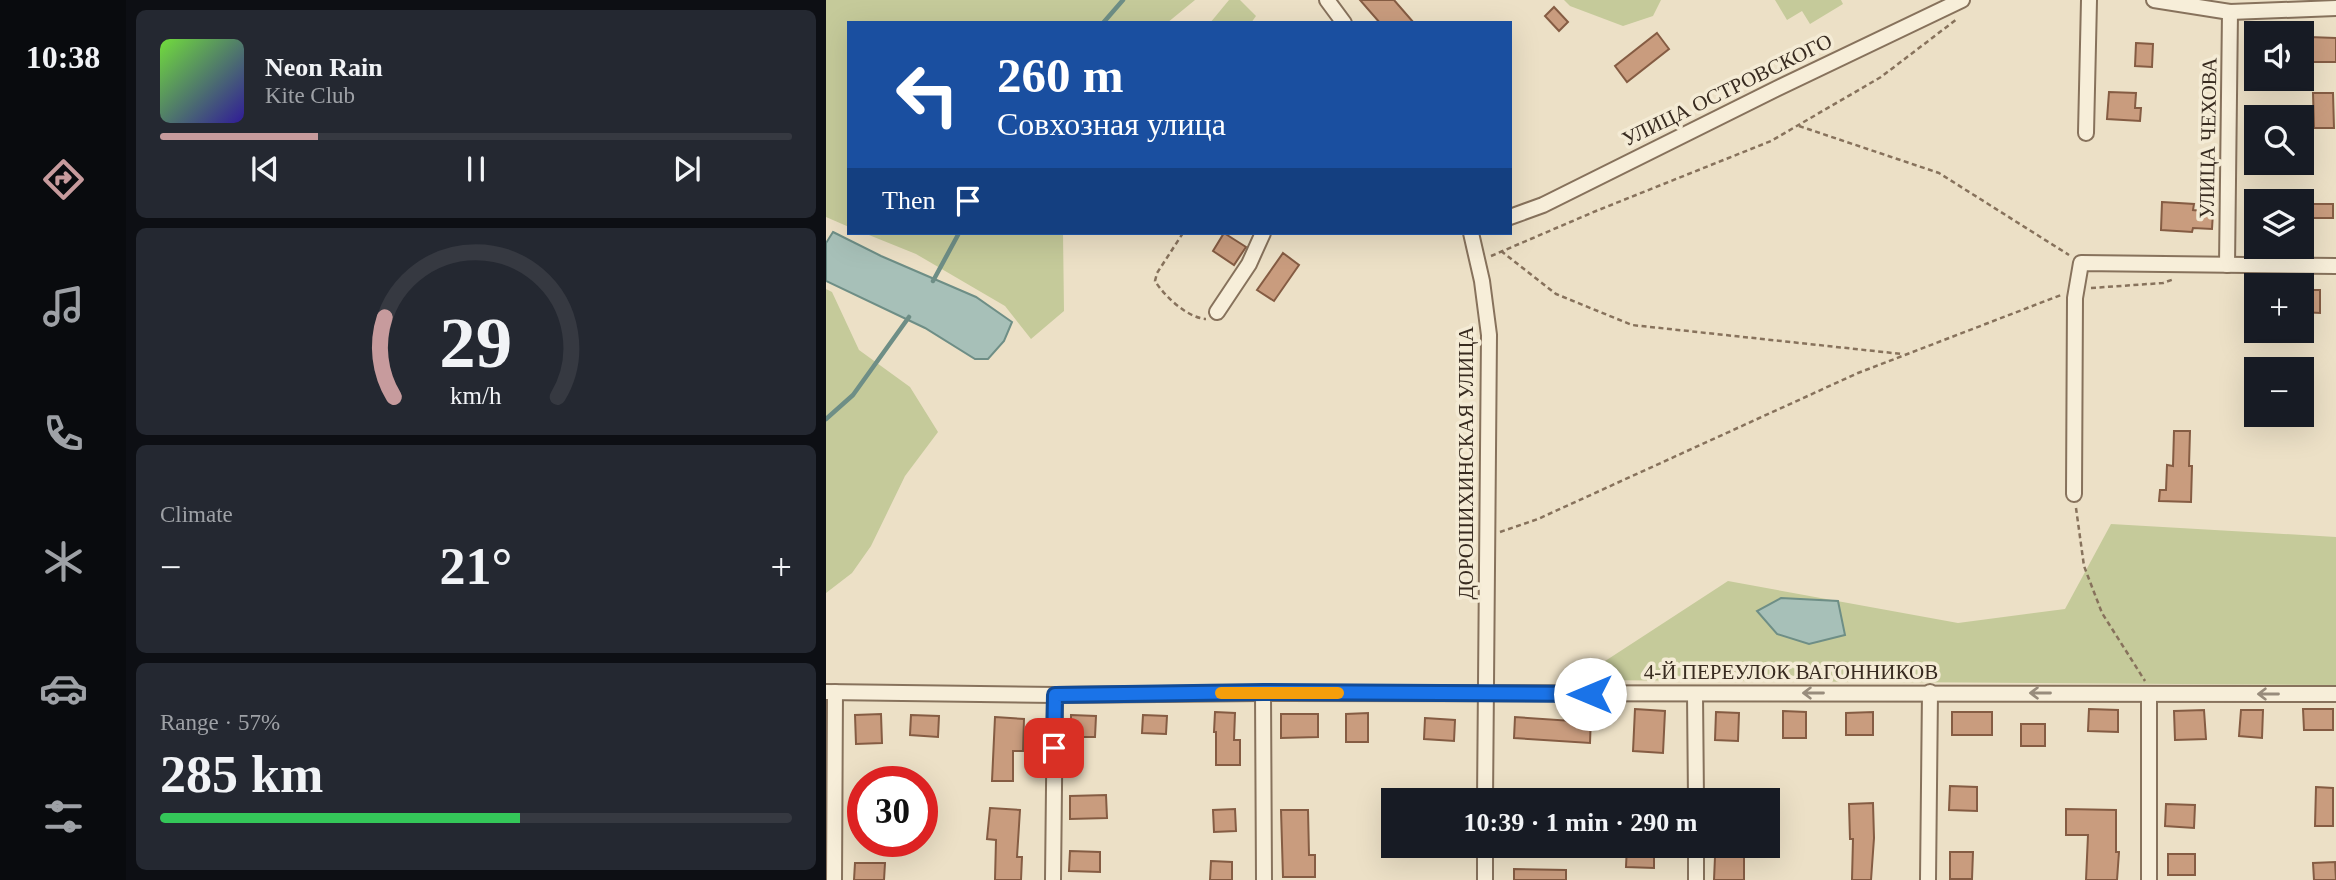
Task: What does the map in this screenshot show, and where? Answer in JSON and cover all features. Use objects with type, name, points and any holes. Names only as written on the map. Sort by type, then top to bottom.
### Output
[{"type":"street","points":[[1327,0],[1343,21]]},
{"type":"street","name":"УЛИЦА ОСТРОВСКОГО","points":[[1512,216],[1543,205],[1962,0]]},
{"type":"street","points":[[2085,133],[2089,0]]},
{"type":"street","points":[[2154,0],[2230,12],[2336,8]]},
{"type":"street","name":"УЛИЦА ЧЕХОВА","points":[[2227,265],[2230,12]]},
{"type":"street","points":[[1217,312],[1250,264],[1262,235]]},
{"type":"street","name":"ДОРОШИХИНСКАЯ УЛИЦА","points":[[1472,235],[1489,335],[1485,788]]},
{"type":"street","points":[[2074,494],[2077,289],[2081,263],[2336,266]]},
{"type":"street","points":[[830,692],[834,880]]},
{"type":"street","name":"4-Й ПЕРЕУЛОК ВАГОННИКОВ","points":[[830,692],[1055,695],[1263,692],[2336,694]]},
{"type":"street","points":[[1263,692],[1264,880]]},
{"type":"street","points":[[1928,880],[1930,692]]},
{"type":"street","points":[[1695,694],[1696,788]]},
{"type":"street","points":[[2149,694],[2149,880]]},
{"type":"street","points":[[1053,880],[1055,695]]},
{"type":"street","points":[[1485,858],[1485,880]]},
{"type":"street","points":[[1696,858],[1696,880]]},
{"type":"path","points":[[1478,261],[1772,141],[1881,77],[1962,15]]},
{"type":"path","points":[[1798,126],[1939,173],[2081,263]]},
{"type":"path","points":[[1181,235],[1157,273],[1155,281],[1159,288],[1189,314],[1205,320],[1217,312]]},
{"type":"path","points":[[1501,251],[1556,294],[1632,326],[1905,355]]},
{"type":"path","points":[[1487,536],[1538,519],[1858,373],[2077,289],[2163,284],[2174,279]]},
{"type":"path","points":[[2074,494],[2084,566],[2092,588],[2102,613],[2143,676],[2149,694]]},
{"type":"green space","points":[[826,0],[1195,0],[1169,21],[847,21],[847,226],[826,217]]},
{"type":"green space","points":[[1229,0],[1240,0],[1256,16],[1252,21],[1212,21]]},
{"type":"green space","points":[[1564,0],[1661,0],[1653,16],[1623,26],[1570,6]]},
{"type":"green space","points":[[1775,0],[1841,0],[1843,4],[1810,24],[1802,11],[1787,20]]},
{"type":"green space","points":[[869,235],[1063,235],[1064,311],[1031,339],[1005,306],[916,254]]},
{"type":"green space","points":[[826,289],[832,292],[859,350],[910,387],[938,432],[905,476],[871,546],[852,573],[826,593]]},
{"type":"green space","points":[[2111,524],[2336,537],[2336,685],[1576,680],[1728,581],[1958,623],[2065,609]]},
{"type":"water","points":[[833,232],[976,297],[1012,322],[1004,341],[988,359],[975,359],[925,328],[826,281],[826,243]]},
{"type":"water","points":[[1781,598],[1838,601],[1845,635],[1809,644],[1777,634],[1757,611]]},
{"type":"building","points":[[1360,0],[1394,0],[1412,21],[1378,21]]},
{"type":"building","points":[[1554,7],[1568,22],[1559,31],[1545,16]]},
{"type":"building","points":[[1657,33],[1669,49],[1627,82],[1615,66]]},
{"type":"building","points":[[2314,37],[2336,38],[2336,62],[2314,62]]},
{"type":"building","points":[[2136,43],[2153,44],[2152,67],[2135,66]]},
{"type":"building","points":[[2109,92],[2136,93],[2135,108],[2141,108],[2140,121],[2107,119]]},
{"type":"building","points":[[2313,93],[2333,93],[2334,128],[2314,128]]},
{"type":"building","points":[[2162,202],[2194,204],[2193,210],[2213,212],[2212,229],[2193,228],[2192,232],[2161,230]]},
{"type":"building","points":[[2314,204],[2333,204],[2333,218],[2314,218]]},
{"type":"building","points":[[1223,235],[1246,247],[1234,265],[1213,251]]},
{"type":"building","points":[[1283,253],[1299,265],[1274,301],[1257,290]]},
{"type":"building","points":[[2314,290],[2320,290],[2320,313],[2314,313]]},
{"type":"building","points":[[2174,431],[2190,431],[2191,502],[2159,501],[2160,490],[2166,490],[2167,465],[2173,466]]},
{"type":"building","points":[[1635,709],[1665,711],[1663,753],[1633,751]]},
{"type":"building","points":[[2089,709],[2118,710],[2118,732],[2088,731]]},
{"type":"building","points":[[2303,709],[2333,709],[2333,730],[2304,730]]},
{"type":"building","points":[[2204,710],[2206,739],[2175,740],[2174,711]]},
{"type":"building","points":[[2241,710],[2263,710],[2262,738],[2239,736]]},
{"type":"building","points":[[1783,711],[1806,712],[1806,738],[1783,738]]},
{"type":"building","points":[[1215,712],[1235,713],[1234,740],[1240,740],[1240,765],[1216,765]]},
{"type":"building","points":[[1716,712],[1739,713],[1738,741],[1715,740]]},
{"type":"building","points":[[1873,712],[1873,735],[1846,735],[1846,713]]},
{"type":"building","points":[[1952,712],[1992,712],[1992,735],[1952,735]]},
{"type":"building","points":[[1368,713],[1368,742],[1346,742],[1346,714]]},
{"type":"building","points":[[881,714],[882,743],[856,744],[855,715]]},
{"type":"building","points":[[1281,714],[1318,714],[1318,737],[1281,738]]},
{"type":"building","points":[[1572,714],[1591,715],[1590,743],[1514,738],[1515,717],[1572,721]]},
{"type":"building","points":[[911,715],[939,716],[938,737],[910,735]]},
{"type":"building","points":[[1071,715],[1096,716],[1095,737],[1071,737]]},
{"type":"building","points":[[1143,715],[1167,716],[1166,734],[1142,733]]},
{"type":"building","points":[[995,717],[1024,719],[1023,751],[1013,751],[1013,781],[992,781]]},
{"type":"building","points":[[1425,718],[1455,720],[1454,741],[1424,739]]},
{"type":"building","points":[[2021,724],[2045,724],[2045,746],[2021,746]]},
{"type":"building","points":[[1950,786],[1977,787],[1977,811],[1949,810]]},
{"type":"building","points":[[2316,787],[2333,788],[2333,826],[2315,826]]},
{"type":"building","points":[[1106,795],[1107,818],[1070,819],[1070,796]]},
{"type":"building","points":[[1873,803],[1871,880],[1852,880],[1853,839],[1850,839],[1849,804]]},
{"type":"building","points":[[2166,804],[2195,805],[2194,828],[2165,826]]},
{"type":"building","points":[[990,808],[1020,810],[1017,857],[1022,857],[1021,880],[995,880],[996,840],[987,839]]},
{"type":"building","points":[[1235,809],[1236,831],[1214,832],[1213,810]]},
{"type":"building","points":[[2066,809],[2116,810],[2116,852],[2119,852],[2117,880],[2086,880],[2088,835],[2066,835]]},
{"type":"building","points":[[1281,810],[1308,810],[1309,855],[1315,855],[1315,877],[1283,877]]},
{"type":"building","points":[[1070,851],[1100,852],[1100,872],[1069,871]]},
{"type":"building","points":[[1950,852],[1973,852],[1972,879],[1950,879]]},
{"type":"building","points":[[2168,854],[2195,854],[2195,875],[2168,875]]},
{"type":"building","points":[[1626,858],[1654,858],[1654,868],[1626,867]]},
{"type":"building","points":[[1715,858],[1744,858],[1744,880],[1714,880]]},
{"type":"building","points":[[1211,861],[1232,862],[1232,880],[1210,880]]},
{"type":"building","points":[[2335,862],[2336,880],[2314,880],[2313,863]]},
{"type":"building","points":[[855,863],[885,863],[884,880],[854,880]]},
{"type":"building","points":[[1514,869],[1566,870],[1566,880],[1514,880]]},
{"type":"waterway","points":[[1105,21],[1123,0]]},
{"type":"waterway","points":[[933,281],[958,235]]},
{"type":"waterway","points":[[826,419],[853,395],[909,317]]},
{"type":"slow traffic","points":[[1221,693],[1338,693]]},
{"type":"route","points":[[1054,748],[1055,695],[1263,692],[1590,694]]}]
